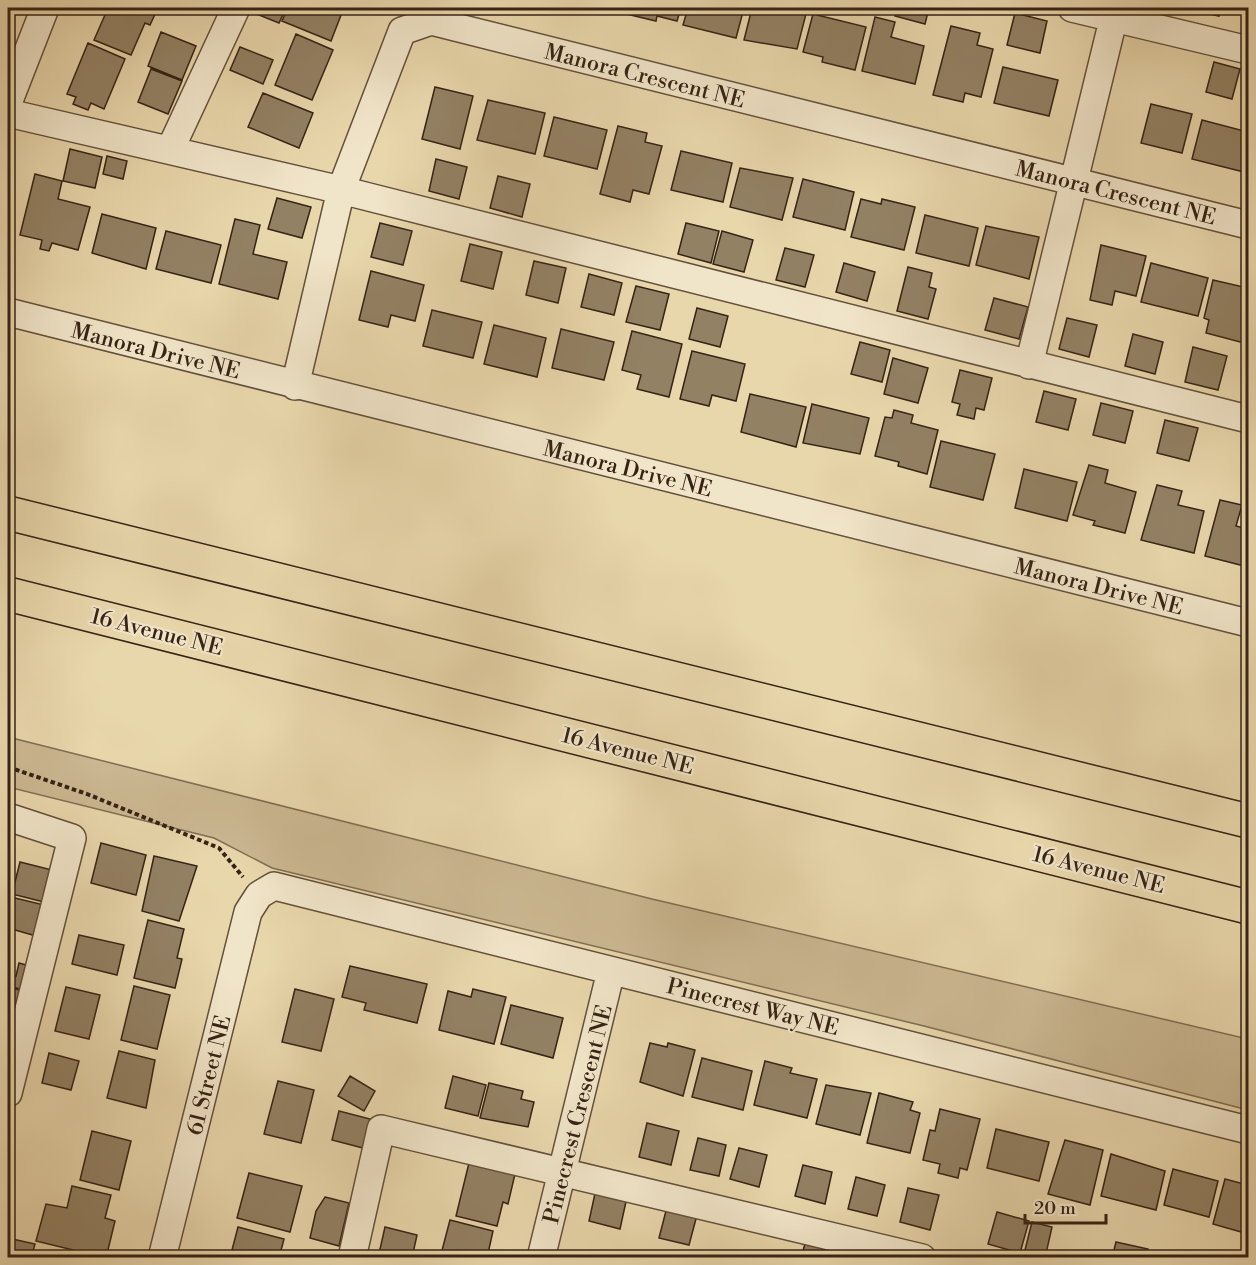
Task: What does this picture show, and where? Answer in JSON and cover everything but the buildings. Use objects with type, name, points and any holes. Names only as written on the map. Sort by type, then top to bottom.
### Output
[{"type":"highway","points":[[8,513],[1248,821]]},
{"type":"highway","name":"16 Avenue NE","points":[[8,594],[1248,907]]},
{"type":"street","points":[[8,103],[45,8]]},
{"type":"street","points":[[170,150],[236,8]]},
{"type":"street","points":[[1072,8],[1115,13],[1248,50]]},
{"type":"street","points":[[1029,365],[1115,13]]},
{"type":"street","name":"Manora Crescent NE","points":[[295,386],[341,190],[402,30],[431,21],[1248,225]]},
{"type":"street","points":[[8,112],[341,190],[1248,420]]},
{"type":"street","name":"Manora Drive NE","points":[[8,312],[295,386],[1248,623]]},
{"type":"street","points":[[8,817],[72,838],[8,1093]]},
{"type":"street","name":"Pinecrest Way NE","points":[[260,895],[274,886],[1248,1130]]},
{"type":"street","name":"61 Street NE","points":[[162,1257],[248,912],[260,895]]},
{"type":"street","name":"Pinecrest Crescent NE","points":[[541,1257],[564,1171],[611,971]]},
{"type":"street","points":[[352,1257],[381,1129],[922,1257]]},
{"type":"path","points":[[8,767],[87,794],[219,848],[260,895]]},
{"type":"shaded area","points":[[8,737],[652,899],[1248,1039],[1248,1110],[924,1026],[272,868],[214,838],[8,787]]}]
